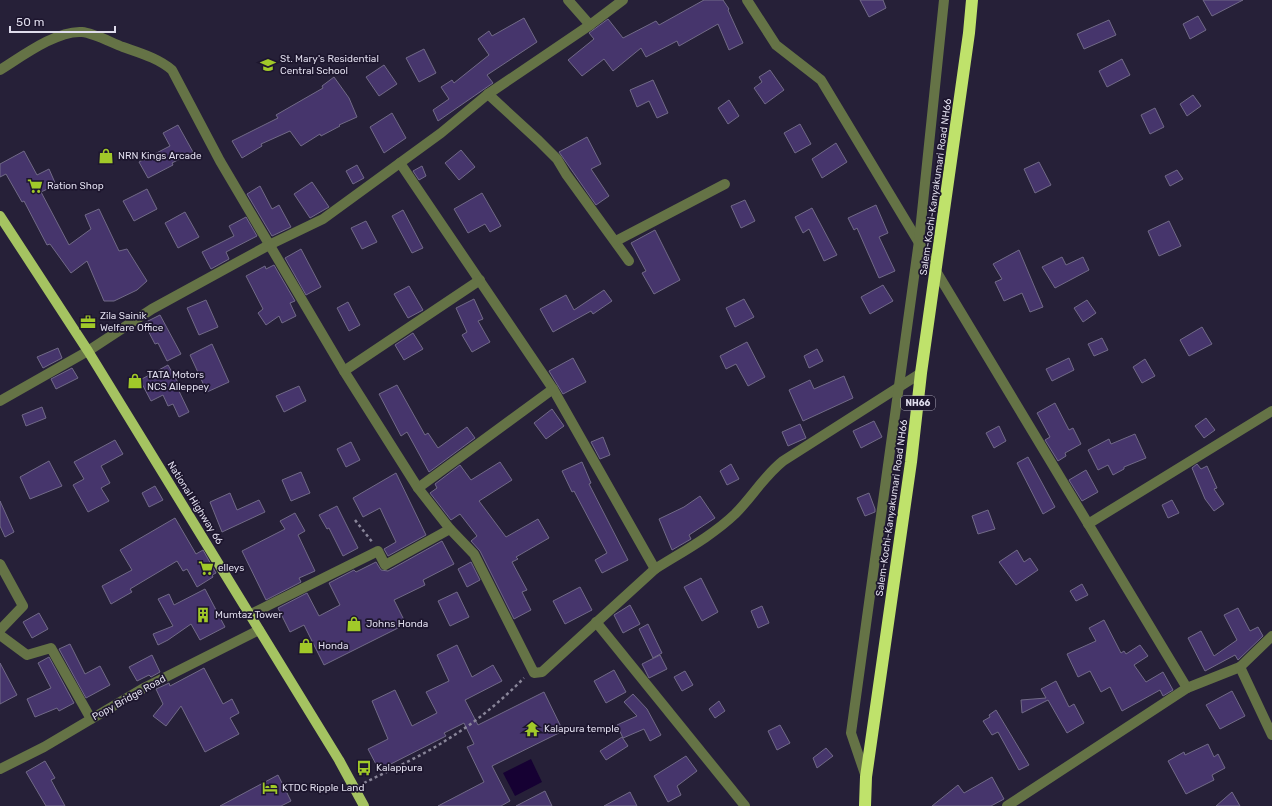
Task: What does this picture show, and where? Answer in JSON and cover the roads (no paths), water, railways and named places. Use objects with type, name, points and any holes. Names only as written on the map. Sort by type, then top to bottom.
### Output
[{"type":"highway","name":"Salem-Kochi-Kanyakumari Road NH66","points":[[865,806],[866,777],[911,462],[921,373],[969,33],[972,0]]},
{"type":"main road","name":"National Highway 66","points":[[0,216],[88,351],[355,788],[364,806]]},
{"type":"street","points":[[568,0],[590,25]]},
{"type":"street","points":[[0,401],[88,351],[152,309],[269,245],[324,219],[441,133],[488,94],[590,25],[623,0]]},
{"type":"street","points":[[747,0],[776,45],[821,80],[1187,688]]},
{"type":"street","points":[[866,777],[851,733],[918,241],[944,0]]},
{"type":"street","points":[[0,70],[52,40],[66,34],[82,32],[164,63],[172,70],[220,161],[344,371],[418,488],[450,529],[474,554],[534,673],[542,672],[655,569],[713,533],[736,513],[769,473],[783,461],[921,373]]},
{"type":"street","points":[[488,94],[557,159],[566,174],[629,260]]},
{"type":"street","points":[[400,163],[553,389],[655,569]]},
{"type":"street","points":[[616,241],[725,184]]},
{"type":"street","points":[[344,371],[480,280]]},
{"type":"street","points":[[418,488],[553,389]]},
{"type":"street","points":[[1088,524],[1272,411]]},
{"type":"street","points":[[249,616],[378,551],[386,565],[450,529]]},
{"type":"street","points":[[0,564],[24,606],[0,630]]},
{"type":"street","points":[[596,622],[745,806]]},
{"type":"street","name":"Popy Bridge Road","points":[[0,769],[44,747],[142,689],[259,630]]},
{"type":"street","points":[[0,635],[27,655],[51,648],[91,719]]},
{"type":"street","points":[[1006,806],[1187,688],[1240,667],[1272,636]]},
{"type":"street","points":[[1240,667],[1272,735]]},
{"type":"place","name":"St. Mary's Residential Central School","points":[[268,65]]},
{"type":"place","name":"NRN Kings Arcade","points":[[106,156]]},
{"type":"place","name":"Ration Shop","points":[[35,186]]},
{"type":"place","name":"Zila Sainik Welfare Office","points":[[88,322]]},
{"type":"place","name":"TATA Motors NCS Alleppey","points":[[135,381]]},
{"type":"place","name":"elleys","points":[[206,568]]},
{"type":"place","name":"Mumtaz Tower","points":[[203,615]]},
{"type":"place","name":"Johns Honda","points":[[354,624]]},
{"type":"place","name":"Honda","points":[[306,646]]},
{"type":"place","name":"Kalapura temple","points":[[532,729]]},
{"type":"place","name":"Kalappura","points":[[364,768]]},
{"type":"place","name":"KTDC Ripple Land","points":[[270,788]]}]
